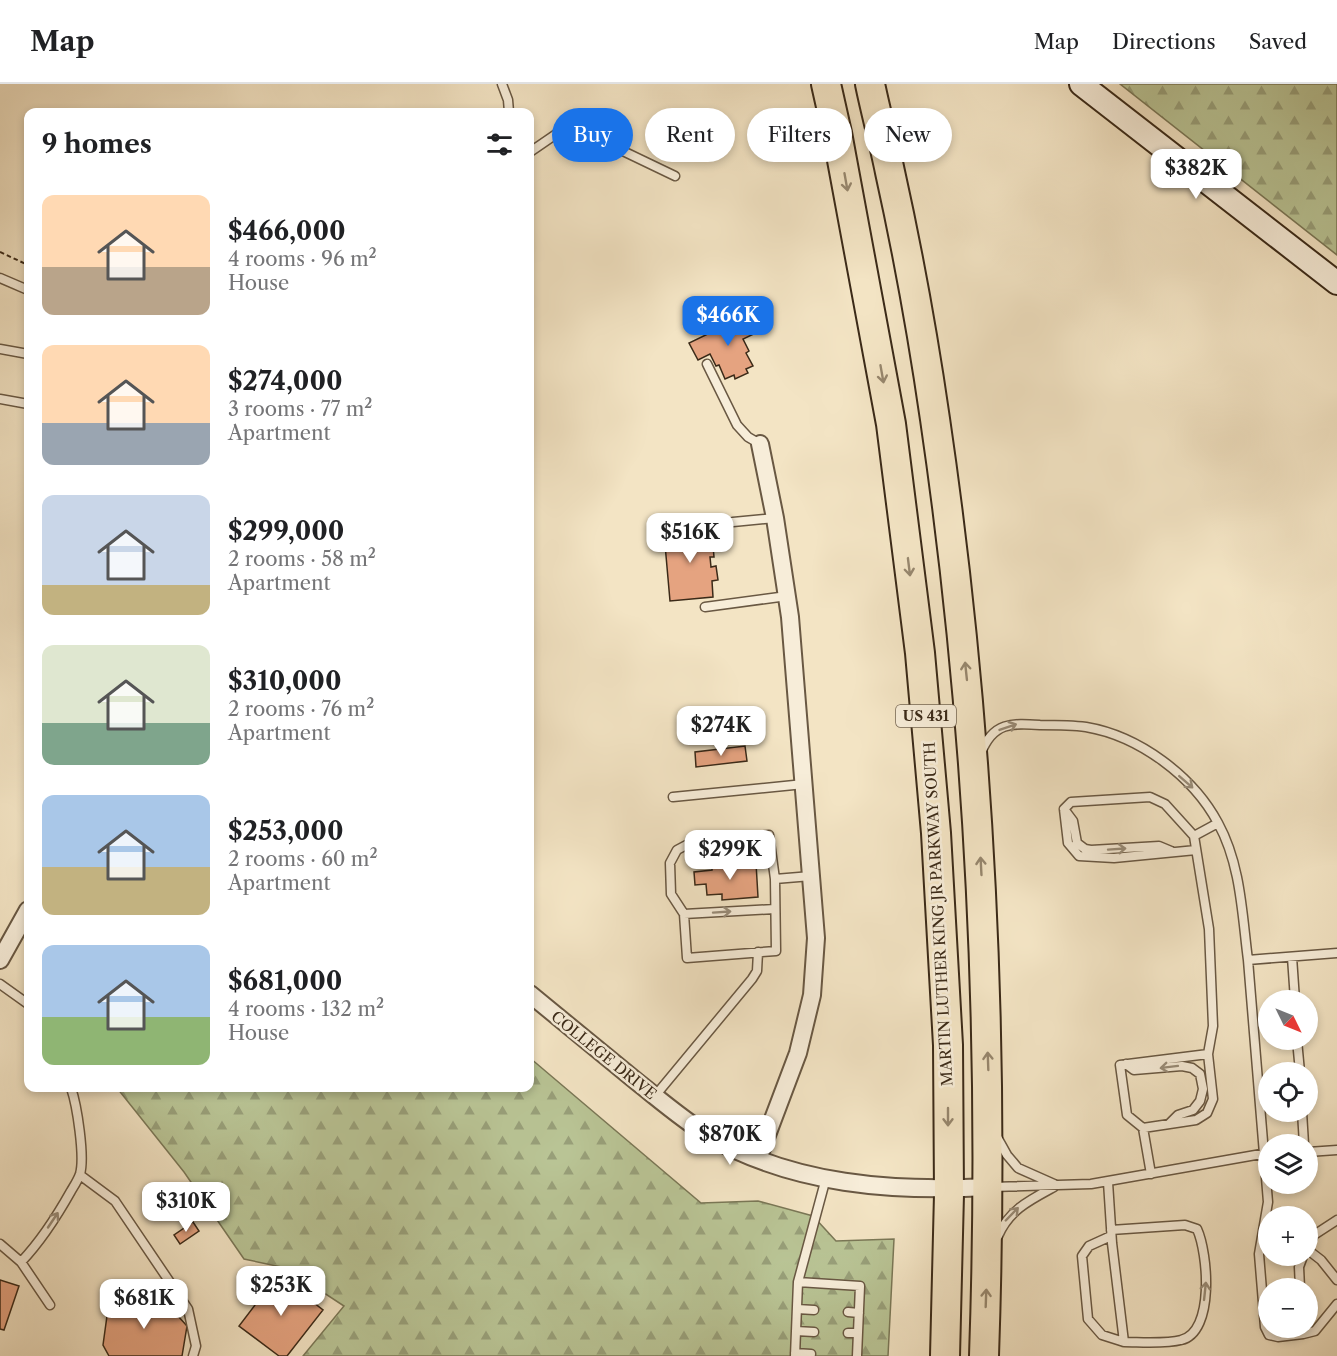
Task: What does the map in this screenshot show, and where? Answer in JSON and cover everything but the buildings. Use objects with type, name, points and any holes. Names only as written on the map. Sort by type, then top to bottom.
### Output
[{"type":"highway","name":"MARTIN LUTHER KING JR PARKWAY SOUTH","points":[[826,84],[891,424],[920,653],[936,833],[948,1045],[949,1189],[945,1356]]},
{"type":"highway","name":"US 431","points":[[870,84],[906,253],[934,415],[956,578],[975,771],[986,988],[988,1260],[984,1356]]},
{"type":"street","points":[[1081,84],[1337,283]]},
{"type":"street","points":[[758,1159],[798,1053],[812,995],[816,938],[805,784],[787,596],[775,518],[760,444]]},
{"type":"street","points":[[0,960],[24,917]]},
{"type":"street","name":"COLLEGE DRIVE","points":[[534,997],[675,1113],[709,1136],[758,1159],[792,1172],[855,1184],[949,1189],[988,1187]]},
{"type":"lane","points":[[502,84],[509,108]]},
{"type":"lane","points":[[534,149],[565,128],[578,129],[675,176]]},
{"type":"lane","points":[[0,278],[24,288]]},
{"type":"lane","points":[[0,349],[24,353]]},
{"type":"lane","points":[[707,364],[737,424],[748,437],[760,444]]},
{"type":"lane","points":[[0,399],[24,403]]},
{"type":"lane","points":[[733,522],[775,518]]},
{"type":"lane","points":[[705,607],[787,596]]},
{"type":"lane","points":[[975,771],[984,747],[994,732],[1013,723],[1085,727],[1115,735],[1154,755],[1194,788],[1218,823],[1235,865],[1248,960],[1264,1134]]},
{"type":"lane","points":[[673,797],[805,784]]},
{"type":"lane","points":[[1143,1128],[1196,1120],[1207,1113],[1212,1100],[1208,1054],[1213,1026],[1209,929],[1194,836],[1165,804],[1150,797],[1071,802],[1064,809],[1073,821],[1077,843],[1085,849],[1159,846],[1174,852],[1196,850]]},
{"type":"lane","points":[[1194,836],[1218,823]]},
{"type":"lane","points":[[769,835],[775,879],[776,951],[687,958],[684,914],[671,894],[670,863],[677,850],[686,843],[769,835]]},
{"type":"lane","points":[[775,879],[811,876]]},
{"type":"lane","points":[[684,914],[775,909]]},
{"type":"lane","points":[[654,1096],[752,979],[757,971],[758,952]]},
{"type":"lane","points":[[1248,960],[1337,953]]},
{"type":"lane","points":[[1292,957],[1294,990]]},
{"type":"lane","points":[[0,984],[24,1001]]},
{"type":"lane","points":[[1151,1174],[1143,1128],[1127,1115],[1120,1065],[1208,1054]]},
{"type":"lane","points":[[1126,1064],[1134,1070],[1182,1066],[1192,1068],[1200,1074],[1203,1089],[1200,1101],[1193,1110],[1178,1115],[1169,1124]]},
{"type":"lane","points":[[21,1262],[35,1247],[80,1175],[81,1147],[73,1092]]},
{"type":"lane","points":[[988,1123],[1007,1155],[1018,1168],[1057,1185]]},
{"type":"lane","points":[[1318,1151],[1337,1150]]},
{"type":"lane","points":[[988,1187],[1108,1182],[1258,1154]]},
{"type":"lane","points":[[80,1175],[115,1201],[188,1309],[196,1346],[193,1356]]},
{"type":"lane","points":[[811,1354],[795,1355],[798,1282],[826,1178]]},
{"type":"lane","points":[[1108,1182],[1114,1302],[1124,1342]]},
{"type":"lane","points":[[988,1260],[1003,1223],[1018,1207],[1057,1185]]},
{"type":"lane","points":[[1261,1278],[1259,1254],[1268,1194]]},
{"type":"lane","points":[[1318,1232],[1337,1220]]},
{"type":"lane","points":[[1185,1225],[1197,1229],[1202,1241],[1206,1282],[1202,1321],[1195,1331],[1182,1340],[1124,1342],[1102,1335],[1088,1319],[1091,1303],[1083,1271],[1082,1256],[1089,1246],[1111,1233],[1185,1225]]},
{"type":"lane","points":[[0,1244],[21,1262],[50,1305]]},
{"type":"lane","points":[[1318,1257],[1337,1281]]},
{"type":"lane","points":[[1083,1271],[1094,1271]]},
{"type":"lane","points":[[798,1282],[860,1286],[857,1356]]},
{"type":"lane","points":[[1085,1286],[1095,1286]]},
{"type":"lane","points":[[1318,1327],[1337,1304]]},
{"type":"lane","points":[[797,1309],[814,1310]]},
{"type":"lane","points":[[848,1312],[859,1312]]},
{"type":"lane","points":[[796,1331],[814,1332]]},
{"type":"lane","points":[[848,1333],[858,1333]]},
{"type":"path","points":[[0,252],[24,263]]},
{"type":"green space","points":[[1120,84],[1337,84],[1337,255]]},
{"type":"green space","points":[[534,1061],[701,1203],[758,1201],[813,1216],[836,1241],[894,1239],[888,1356],[303,1356],[344,1306],[286,1268],[244,1259],[184,1172],[120,1092],[534,1092]]}]
